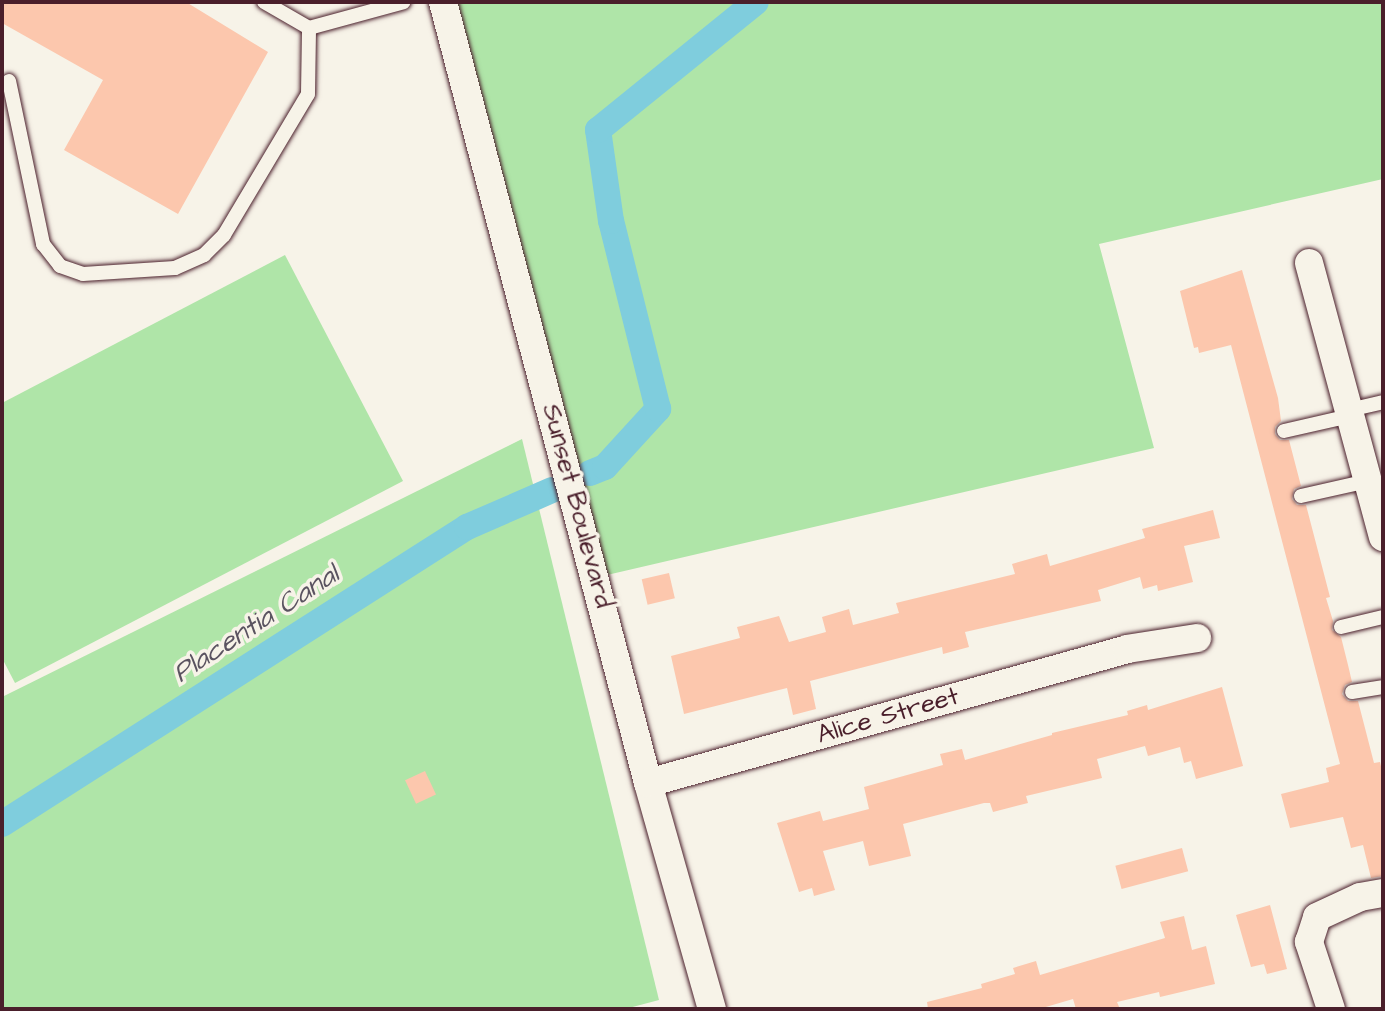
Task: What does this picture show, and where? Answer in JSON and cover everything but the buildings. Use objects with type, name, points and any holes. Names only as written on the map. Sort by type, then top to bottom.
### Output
[{"type":"street","name":"Sunset Boulevard","points":[[443,2],[648,783],[712,1009]]},
{"type":"street","points":[[1309,263],[1350,413],[1372,477],[1383,537]]},
{"type":"street","name":"Alice Street","points":[[648,783],[1127,649],[1197,638]]},
{"type":"street","points":[[1331,1009],[1309,942],[1317,917],[1360,897],[1383,893]]},
{"type":"lane","points":[[264,2],[309,28],[404,2]]},
{"type":"lane","points":[[9,81],[43,244],[60,266],[83,274],[175,268],[204,255],[224,235],[308,94],[309,28]]},
{"type":"lane","points":[[1284,431],[1383,402]]},
{"type":"lane","points":[[1301,496],[1372,477]]},
{"type":"lane","points":[[1341,627],[1383,617]]},
{"type":"lane","points":[[1352,692],[1383,687]]},
{"type":"green space","points":[[454,2],[1383,2],[1383,179],[1099,244],[1154,448],[607,575]]},
{"type":"green space","points":[[285,255],[403,481],[15,683],[2,658],[2,403]]},
{"type":"green space","points":[[522,439],[659,1000],[625,1009],[2,1009],[2,697]]},
{"type":"waterway","name":"Placentia Canal","points":[[590,473],[605,467],[658,409],[611,221],[598,130],[756,2]]},
{"type":"waterway","name":"Placentia Canal","points":[[2,824],[467,527],[552,490]]}]
